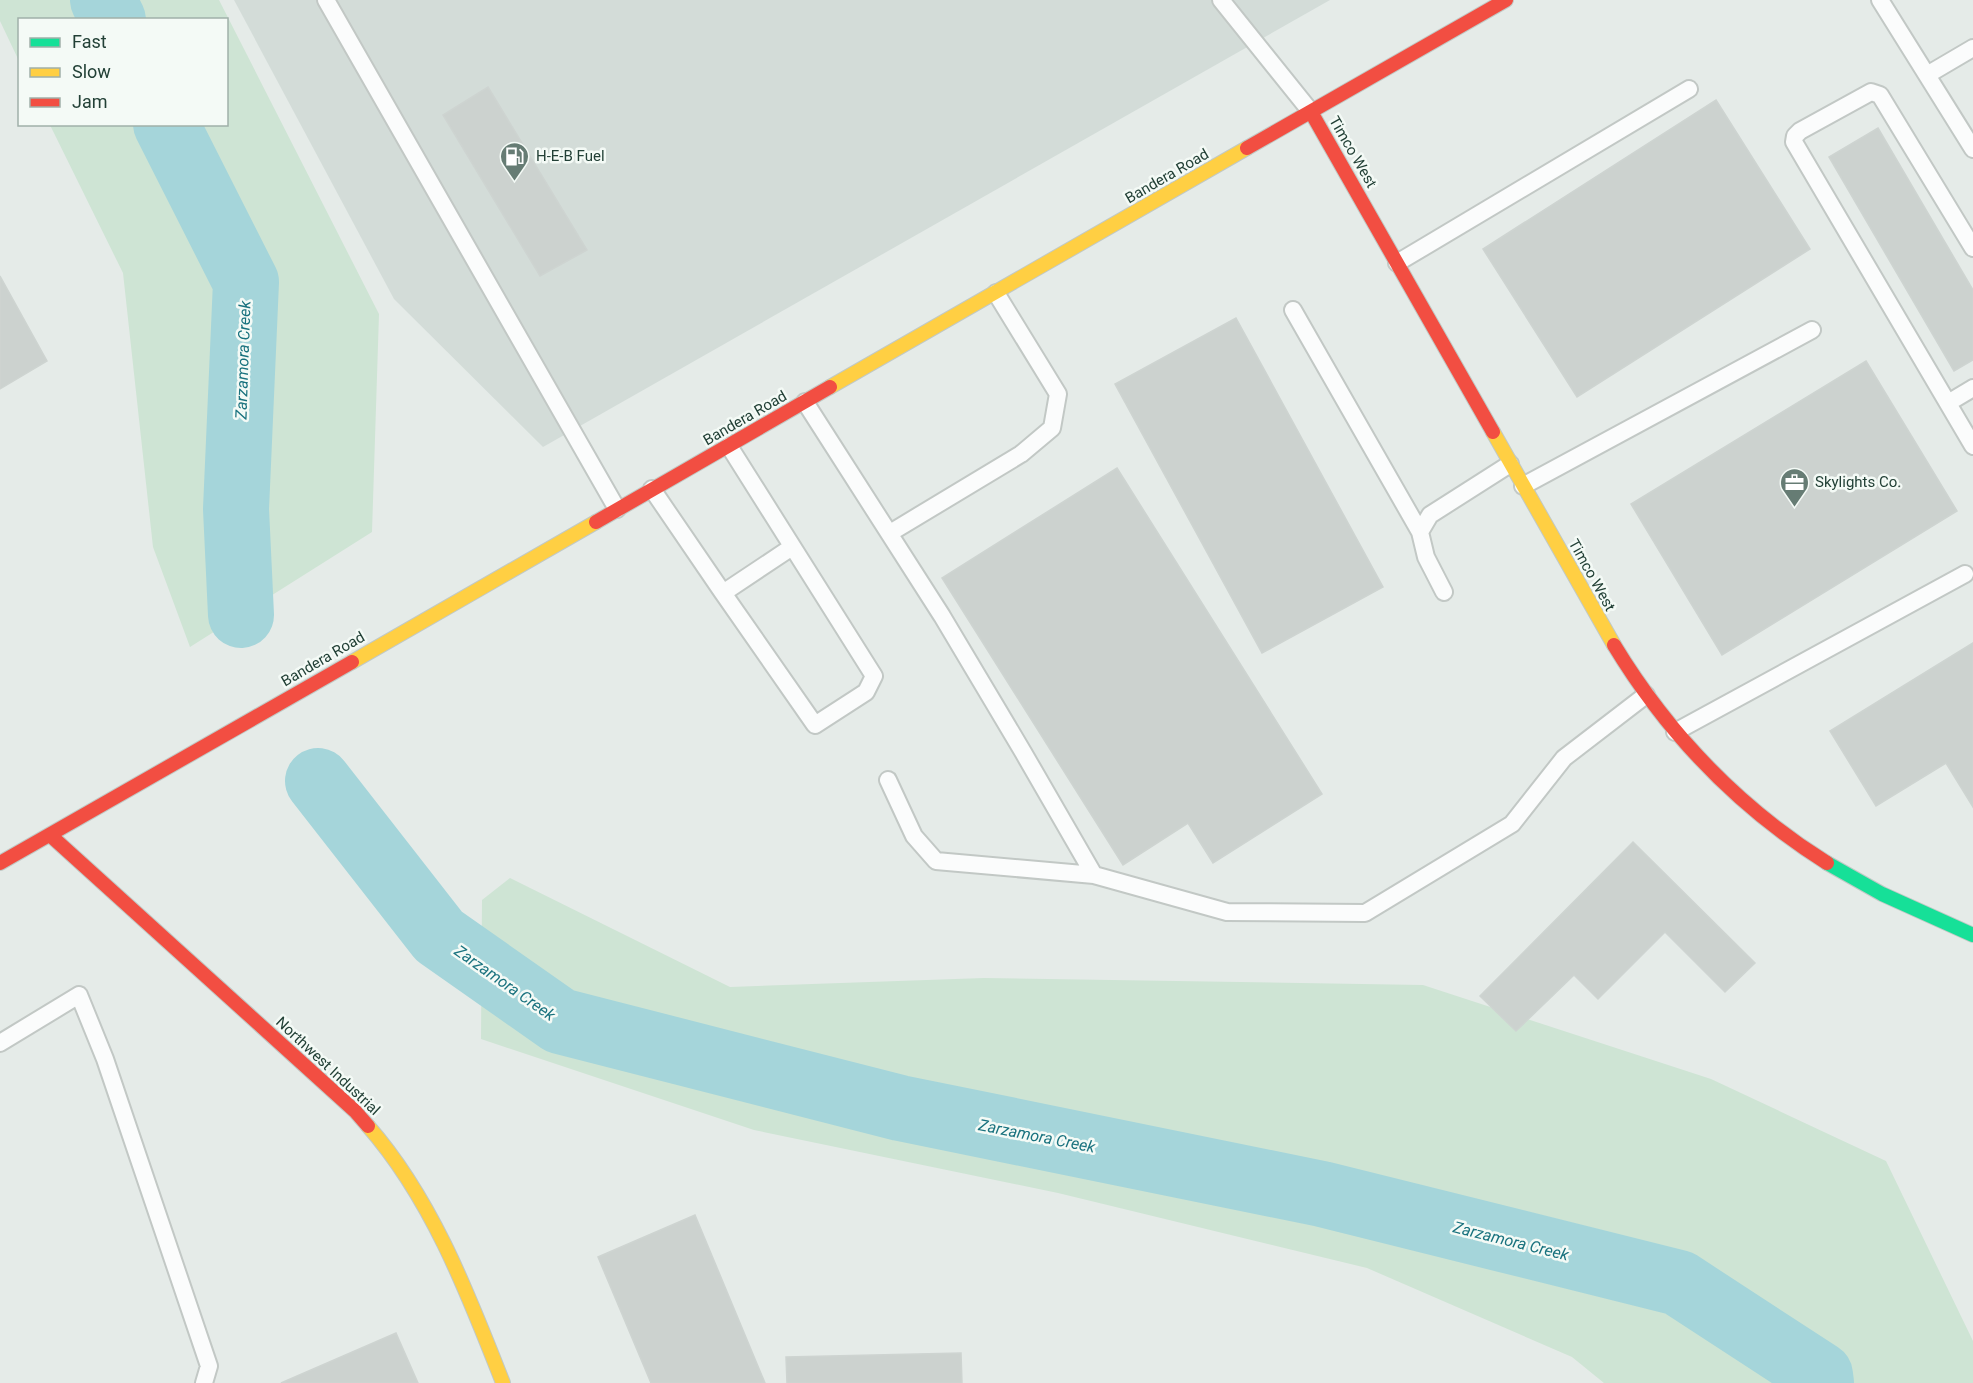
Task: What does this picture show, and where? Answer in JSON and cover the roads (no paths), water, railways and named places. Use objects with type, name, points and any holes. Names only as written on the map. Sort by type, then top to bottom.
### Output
[{"type":"street","name":"Bandera Road","points":[[0,863],[1506,0]]},
{"type":"street","name":"Timco West","points":[[1311,112],[1602,625],[1636,681],[1675,732],[1719,779],[1812,853],[1870,888],[1973,935]]},
{"type":"street","name":"Northwest Industrial","points":[[50,835],[356,1111],[384,1144],[409,1180],[462,1279],[502,1383]]},
{"type":"lane","points":[[326,0],[617,509]]},
{"type":"lane","points":[[1221,0],[1311,112]]},
{"type":"lane","points":[[1880,0],[1973,149]]},
{"type":"lane","points":[[1927,75],[1973,48]]},
{"type":"lane","points":[[1397,263],[1689,89]]},
{"type":"lane","points":[[1973,248],[1880,94],[1870,92],[1795,136],[1794,142],[1973,446]]},
{"type":"lane","points":[[890,533],[1021,454],[1052,428],[1058,394],[996,292]]},
{"type":"lane","points":[[1293,310],[1420,532],[1426,557],[1444,592]]},
{"type":"lane","points":[[1523,486],[1812,330]]},
{"type":"lane","points":[[1948,403],[1973,388]]},
{"type":"lane","points":[[805,402],[890,533],[1000,713],[1094,875]]},
{"type":"lane","points":[[652,489],[815,725],[866,692],[874,676],[729,446]]},
{"type":"lane","points":[[1420,532],[1430,515],[1510,464]]},
{"type":"lane","points":[[723,593],[792,547]]},
{"type":"lane","points":[[1675,732],[1965,574]]},
{"type":"lane","points":[[888,780],[914,836],[936,861],[1094,875],[1227,912],[1365,913],[1512,824],[1564,758],[1646,695]]},
{"type":"lane","points":[[0,1043],[79,995],[105,1059],[209,1366],[204,1383]]},
{"type":"waterway","name":"Zarzamora Creek","points":[[103,0],[112,18]]},
{"type":"waterway","name":"Zarzamora Creek","points":[[167,126],[246,282],[236,509],[241,615]]},
{"type":"waterway","name":"Zarzamora Creek","points":[[318,781],[439,936],[560,1021],[900,1108],[1322,1194],[1679,1283],[1820,1375],[1821,1383]]},
{"type":"place","name":"H-E-B Fuel","points":[[515,182]]},
{"type":"place","name":"Skylights Co.","points":[[1794,508]]}]
